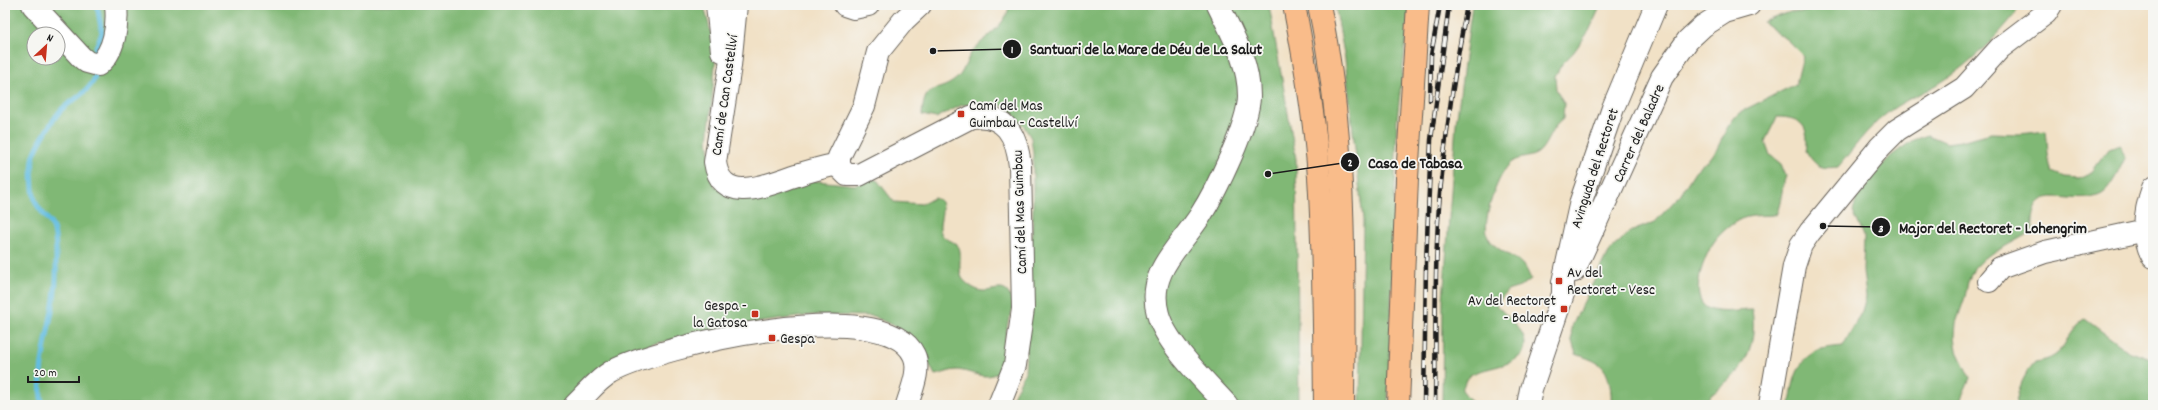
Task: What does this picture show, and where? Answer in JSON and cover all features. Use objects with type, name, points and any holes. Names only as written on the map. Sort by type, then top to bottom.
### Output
[{"type":"main road","points":[[1294,5],[1310,99],[1334,279],[1343,405]]},
{"type":"main road","points":[[1318,5],[1331,74],[1338,144],[1334,279],[1325,405]]},
{"type":"main road","points":[[1398,405],[1407,178],[1418,5]]},
{"type":"street","points":[[33,5],[81,57],[87,62],[98,65],[108,53],[114,36],[116,24],[116,5]]},
{"type":"street","points":[[717,5],[723,54],[730,66]]},
{"type":"street","name":"Camí de Can Castellví","points":[[736,5],[730,66],[715,162],[718,174],[727,185],[742,190],[758,188],[823,167],[839,164]]},
{"type":"street","points":[[844,5],[854,8],[868,5]]},
{"type":"street","points":[[839,164],[840,158],[864,106],[878,52],[904,20],[920,5]]},
{"type":"street","points":[[1218,5],[1235,38],[1244,61],[1249,94],[1247,114],[1214,193],[1200,217],[1168,258],[1161,270],[1155,300],[1162,325],[1168,336],[1193,368],[1227,405]]},
{"type":"street","name":"Avinguda del Rectoret","points":[[1528,405],[1533,382],[1563,294],[1563,282],[1581,201],[1613,108],[1656,5]]},
{"type":"street","name":"Carrer del Baladre","points":[[1563,294],[1662,78],[1688,40],[1703,26],[1725,12],[1749,5]]},
{"type":"street","points":[[1770,405],[1791,278],[1797,255],[1810,232],[1880,147],[1897,130],[1914,118],[1957,94],[2000,48],[2046,13],[2051,5]]},
{"type":"street","name":"Camí del Mas Guimbau","points":[[839,164],[845,174],[850,176],[859,175],[971,117],[978,116],[998,122],[1013,136],[1018,149],[1020,166],[1023,309],[1015,365],[999,405]]},
{"type":"street","points":[[1989,281],[2000,268],[2045,252],[2149,235],[2153,188]]},
{"type":"street","points":[[575,405],[599,381],[611,372],[659,353],[680,347],[799,326],[823,325],[869,329],[890,335],[904,343],[914,356],[916,365],[912,388],[906,405]]},
{"type":"green space","points":[[5,5],[704,5],[716,54],[708,141],[715,187],[807,180],[856,185],[871,178],[877,180],[894,202],[922,204],[934,198],[940,200],[942,204],[940,225],[941,233],[959,248],[962,278],[974,288],[982,291],[1003,289],[1009,294],[1013,307],[1008,322],[1001,368],[997,373],[987,376],[957,370],[935,375],[925,356],[898,328],[873,316],[812,315],[741,325],[652,344],[565,405],[178,405],[174,403],[162,405],[5,405]]},
{"type":"green space","points":[[1009,5],[1269,5],[1296,159],[1299,405],[1009,405],[1025,372],[1033,211],[1033,153],[1031,138],[1024,126],[1014,115],[1003,106],[989,103],[962,105],[936,118],[922,115],[925,97],[933,90],[949,84],[958,77],[970,55],[1004,19]]},
{"type":"green space","points":[[1335,5],[1410,5],[1397,119],[1388,405],[1360,405],[1363,220],[1345,59]]},
{"type":"green space","points":[[1472,5],[1601,5],[1589,31],[1573,53],[1562,64],[1555,76],[1556,89],[1564,103],[1563,119],[1552,131],[1546,143],[1537,154],[1515,160],[1507,167],[1496,186],[1489,209],[1486,230],[1491,242],[1520,262],[1527,270],[1531,279],[1520,287],[1507,291],[1496,305],[1523,335],[1525,346],[1522,354],[1515,360],[1506,364],[1476,372],[1468,377],[1462,390],[1474,405],[1442,405],[1443,300],[1456,124]]},
{"type":"green space","points":[[1828,5],[2021,5],[2014,16],[1994,38],[1958,70],[1935,86],[1897,106],[1878,121],[1838,167],[1827,168],[1816,164],[1806,151],[1807,136],[1802,125],[1793,119],[1777,117],[1765,141],[1770,155],[1781,164],[1786,176],[1776,215],[1746,217],[1737,221],[1719,236],[1710,248],[1706,257],[1702,267],[1698,287],[1702,304],[1709,309],[1725,312],[1752,310],[1752,341],[1745,360],[1733,377],[1710,396],[1703,405],[1611,405],[1611,389],[1606,372],[1603,367],[1596,362],[1576,354],[1572,341],[1571,328],[1608,252],[1630,232],[1655,222],[1680,195],[1695,171],[1715,153],[1727,128],[1735,117],[1746,109],[1796,84],[1803,56],[1787,40],[1763,22],[1790,12],[1804,12]]},
{"type":"green space","points":[[2046,131],[2050,167],[2052,172],[2064,177],[2079,178],[2091,172],[2108,149],[2120,145],[2125,158],[2112,183],[2105,192],[2090,198],[2046,198],[2038,203],[2034,214],[2033,231],[1984,258],[1974,268],[1968,282],[1965,297],[1956,323],[1955,336],[1957,351],[1970,378],[1958,405],[1790,405],[1796,375],[1803,361],[1818,350],[1843,346],[1862,311],[1866,297],[1863,271],[1864,236],[1853,211],[1857,198],[1872,176],[1891,156],[1913,140],[1928,135],[1947,143],[1991,133],[2019,134]]},
{"type":"green space","points":[[2085,319],[2128,351],[2153,360],[2153,405],[2016,405],[2020,387],[2035,362],[2046,360],[2060,351],[2072,332]]},
{"type":"waterway","points":[[96,57],[96,47],[102,33],[97,5]]},
{"type":"waterway","points":[[42,405],[40,387],[41,370],[54,299],[56,282],[56,246],[52,225],[36,203],[32,179],[32,166],[34,155],[46,131],[62,109],[79,97],[89,87],[93,82],[96,69]]},
{"type":"railway","points":[[1430,100],[1431,55],[1440,5]]},
{"type":"railway","points":[[1424,405],[1426,264],[1431,140],[1449,5]]},
{"type":"railway","points":[[1435,405],[1436,273],[1440,193],[1451,99],[1467,5]]},
{"type":"place","name":"Santuari de la Mare de Déu de La Salut","points":[[933,51]]},
{"type":"place","name":"Camí del Mas Guimbau - Castellví","points":[[961,114]]},
{"type":"place","name":"Casa de Tabasa","points":[[1268,174]]},
{"type":"place","name":"Major del Rectoret - Lohengrim","points":[[1823,226]]},
{"type":"place","name":"Av del Rectoret - Vesc","points":[[1559,281]]},
{"type":"place","name":"Av del Rectoret - Baladre","points":[[1564,309]]},
{"type":"place","name":"Gespa - la Gatosa","points":[[755,314]]},
{"type":"place","name":"Gespa","points":[[772,338]]}]
